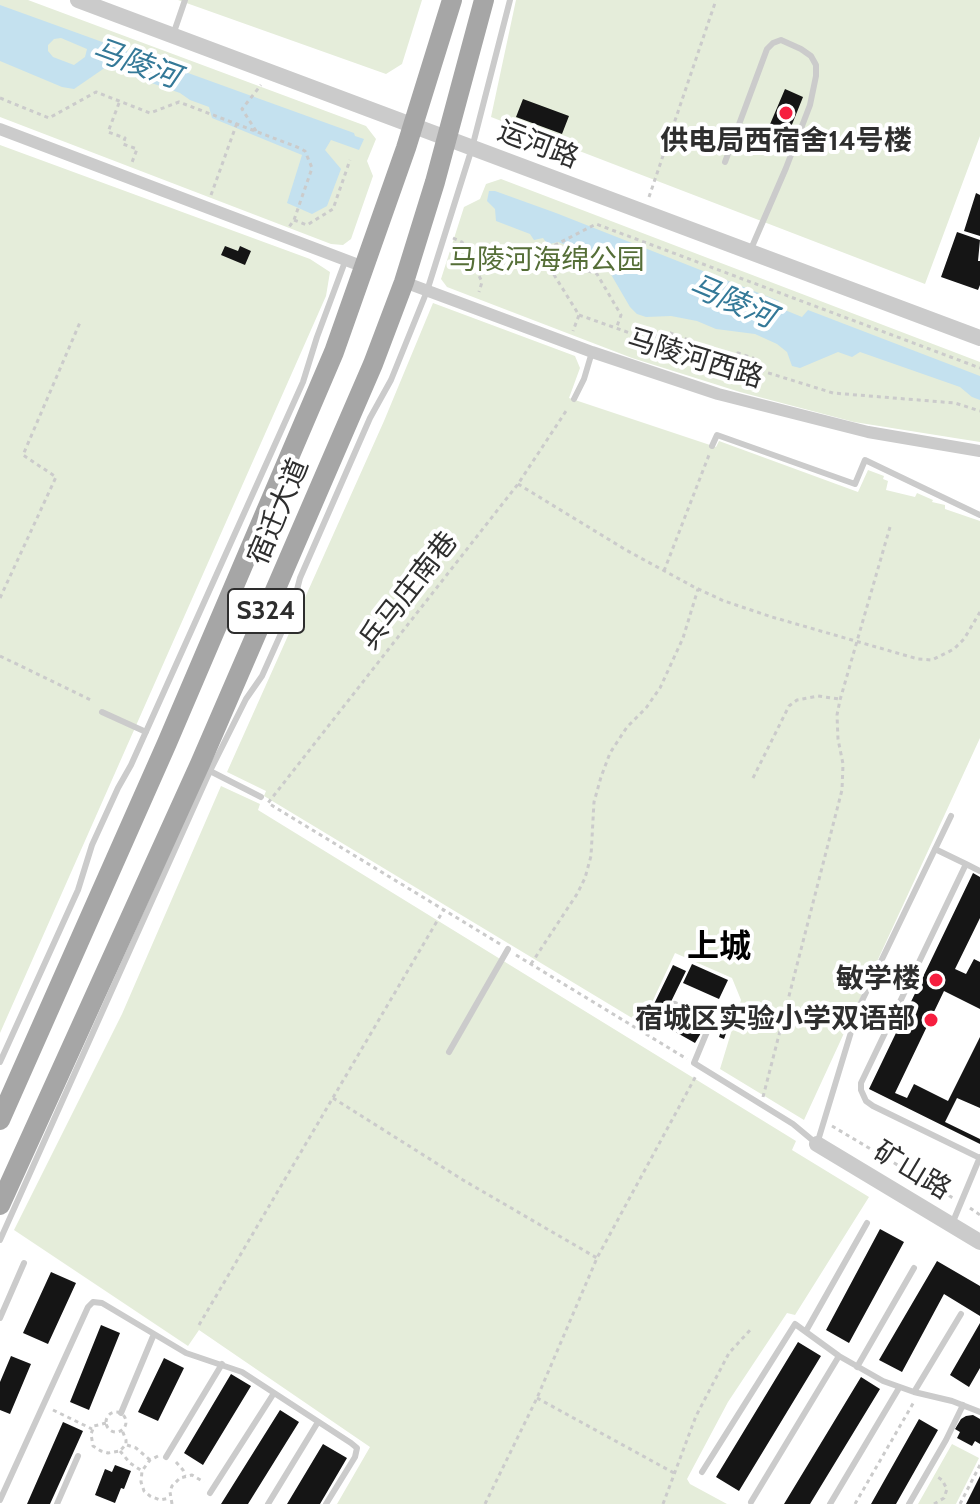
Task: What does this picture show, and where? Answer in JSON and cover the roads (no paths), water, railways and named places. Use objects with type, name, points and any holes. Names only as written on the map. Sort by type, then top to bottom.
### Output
[{"type":"main road","name":"宿迁大道","points":[[0,1120],[167,743],[334,352],[355,263],[413,126],[452,0]]},
{"type":"main road","name":"宿迁大道","points":[[0,1205],[200,764],[373,364],[404,282],[448,139],[484,0]]},
{"type":"street","name":"运河路","points":[[78,0],[980,338]]},
{"type":"street","points":[[0,129],[355,263]]},
{"type":"street","name":"马陵河西路","points":[[404,282],[592,352],[718,394],[868,432],[980,451]]},
{"type":"street","name":"矿山路","points":[[817,1144],[980,1242]]},
{"type":"lane","points":[[173,36],[185,0]]},
{"type":"lane","points":[[0,1240],[210,771],[246,699],[262,676],[292,609],[300,578],[370,418],[391,380],[427,291],[472,148],[510,0]]},
{"type":"lane","points":[[725,162],[767,49],[781,40],[811,56],[816,65],[816,76],[810,105],[750,252]]},
{"type":"lane","points":[[0,1062],[78,890],[92,845],[303,382],[317,337],[355,263]]},
{"type":"lane","points":[[574,399],[592,352]]},
{"type":"lane","points":[[712,446],[717,435],[855,484],[865,460],[980,515]]},
{"type":"lane","points":[[102,712],[146,732]]},
{"type":"lane","points":[[210,771],[261,797]]},
{"type":"lane","points":[[675,1004],[711,1022],[697,1065],[793,1124],[817,1144],[858,1009],[951,816]]},
{"type":"lane","points":[[935,849],[980,871]]},
{"type":"lane","points":[[951,1225],[980,1158],[873,1106],[866,1101],[861,1083],[966,864]]},
{"type":"lane","points":[[449,1052],[508,949]]},
{"type":"lane","points":[[806,1331],[867,1223]]},
{"type":"lane","points":[[0,1318],[24,1263]]},
{"type":"lane","points":[[857,1367],[914,1268]]},
{"type":"lane","points":[[0,1500],[93,1302],[102,1303],[186,1353],[242,1372],[357,1448],[355,1457],[326,1504]]},
{"type":"lane","points":[[917,1393],[961,1314]]},
{"type":"lane","points":[[702,1472],[795,1324],[839,1356],[899,1388],[977,1410],[980,1399]]},
{"type":"lane","points":[[121,1413],[154,1334]]},
{"type":"lane","points":[[751,1502],[839,1356]]},
{"type":"lane","points":[[166,1457],[222,1364]]},
{"type":"lane","points":[[830,1504],[899,1388]]},
{"type":"lane","points":[[210,1493],[274,1393]]},
{"type":"lane","points":[[909,1504],[963,1405]]},
{"type":"lane","points":[[268,1504],[318,1422]]},
{"type":"lane","points":[[57,1504],[78,1456]]},
{"type":"water","name":"马陵河","points":[[0,5],[364,139],[359,150],[331,140],[325,150],[341,169],[327,206],[312,214],[287,203],[302,155],[212,118],[209,107],[180,93],[106,67],[74,89],[0,61]],"holes":[[[61,38],[87,49],[85,57],[74,65],[53,57],[48,45],[54,39]]]},
{"type":"water","name":"马陵河","points":[[489,191],[556,213],[779,301],[780,308],[802,317],[808,310],[980,376],[980,400],[960,387],[860,352],[852,357],[838,352],[800,368],[792,366],[787,352],[777,344],[755,334],[716,329],[697,321],[671,316],[646,317],[637,314],[602,259],[558,242],[546,245],[543,238],[534,240],[530,234],[496,221],[495,209],[487,201]]},
{"type":"place","name":"供电局西宿舍14号楼","points":[[786,113]]},
{"type":"place","name":"敏学楼","points":[[936,980]]},
{"type":"place","name":"宿城区实验小学双语部","points":[[931,1020]]},
{"type":"district","name":"上城","points":[[719,948]]},
{"type":"park label","name":"马陵河海绵公园","points":[[547,261]]}]
